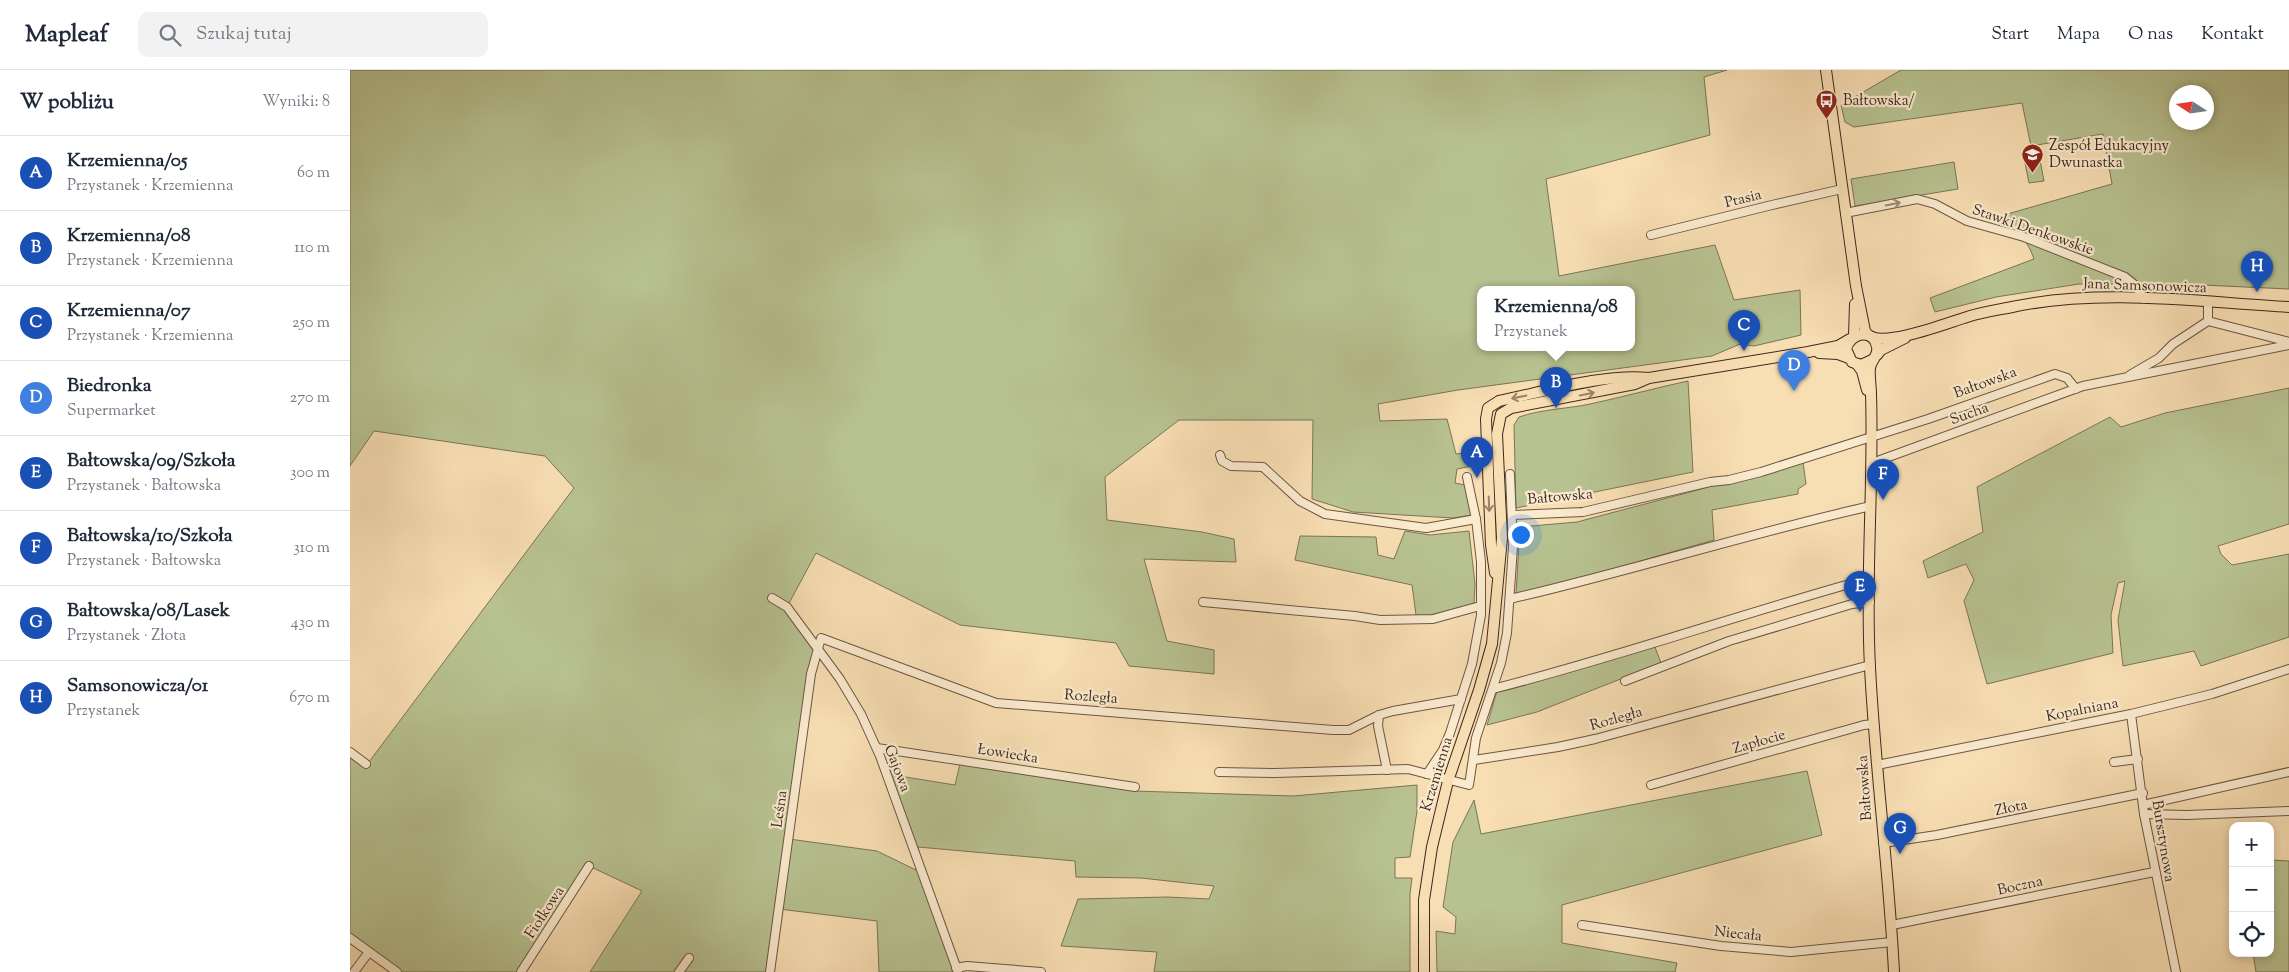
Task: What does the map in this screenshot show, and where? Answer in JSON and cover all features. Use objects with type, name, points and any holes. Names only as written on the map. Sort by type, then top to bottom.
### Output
[{"type":"main road","points":[[1826,70],[1856,286],[1865,331],[1877,345],[1875,357],[1866,364],[1853,361],[1846,348],[1852,338],[1856,286]]},
{"type":"main road","name":"Jana Samsonowicza","points":[[1870,336],[1884,339],[1915,333],[1969,316],[2020,305],[2086,297],[2289,307]]},
{"type":"main road","name":"Jana Samsonowicza","points":[[1875,357],[1880,350],[1915,333]]},
{"type":"main road","points":[[1852,338],[1870,336]]},
{"type":"main road","name":"Krzemienna","points":[[1424,972],[1424,900],[1432,846],[1448,781],[1479,690],[1492,644],[1497,589],[1490,545],[1486,419],[1488,408],[1499,401],[1586,383],[1634,376],[1649,378],[1808,352],[1838,346],[1852,338]]},
{"type":"main road","name":"Krzemienna","points":[[1808,352],[1838,354],[1853,361]]},
{"type":"main road","name":"Bałtowska","points":[[1875,357],[1870,368],[1872,406],[1869,582],[1870,665],[1883,843],[1892,925],[1894,972]]},
{"type":"main road","name":"Bałtowska","points":[[1853,361],[1862,372],[1872,406]]},
{"type":"street","name":"Ptasia","points":[[1651,235],[1842,189]]},
{"type":"street","name":"Stawki Denkowskie","points":[[1845,213],[1917,199],[1935,204],[1967,221],[2024,237],[2125,277],[2135,285],[2144,299]]},
{"type":"street","points":[[2208,302],[2208,321]]},
{"type":"street","points":[[2121,378],[2159,358],[2173,344],[2208,321],[2289,344]]},
{"type":"street","points":[[2121,378],[2289,344]]},
{"type":"street","name":"Bałtowska","points":[[1512,515],[1583,512],[1760,472],[1871,437],[2054,374],[2066,378],[2076,389]]},
{"type":"street","name":"Sucha","points":[[1872,463],[2076,389],[2121,378]]},
{"type":"street","points":[[1220,455],[1222,461],[1231,466],[1263,467],[1300,501],[1325,514],[1426,528],[1476,519]]},
{"type":"street","points":[[1219,772],[1275,773],[1408,769],[1469,785],[1476,738],[1493,689],[1502,655],[1510,599],[1513,547],[1510,474]]},
{"type":"street","points":[[1427,774],[1443,750],[1461,699],[1478,636],[1481,562],[1476,519],[1467,478]]},
{"type":"street","points":[[1510,599],[1596,579],[1731,541],[1871,506]]},
{"type":"street","points":[[1493,689],[1579,667],[1748,612],[1853,583],[1869,582]]},
{"type":"street","name":"Gajowa","points":[[772,598],[787,607],[840,679],[861,714],[876,748],[957,970]]},
{"type":"street","points":[[1203,602],[1380,620],[1433,619],[1480,606]]},
{"type":"street","points":[[1625,681],[1729,641],[1852,604],[1870,602]]},
{"type":"street","name":"Rozległa","points":[[817,650],[821,638],[996,703],[1333,730],[1349,730],[1379,715],[1461,699]]},
{"type":"street","name":"Leśna","points":[[770,972],[811,674],[817,650]]},
{"type":"street","name":"Rozległa","points":[[1474,760],[1558,747],[1595,739],[1870,665]]},
{"type":"street","name":"Kopalniana","points":[[1877,765],[2131,714],[2212,694],[2289,669]]},
{"type":"street","name":"Bursztynowa","points":[[2131,714],[2143,794],[2144,814],[2154,872],[2176,972]]},
{"type":"street","points":[[1379,715],[1378,726],[1387,770]]},
{"type":"street","name":"Zapłocie","points":[[1651,785],[1864,725],[1874,724]]},
{"type":"street","name":"Łowiecka","points":[[876,748],[1135,787]]},
{"type":"street","points":[[350,752],[366,764]]},
{"type":"street","points":[[2114,762],[2138,759]]},
{"type":"street","points":[[2143,805],[2289,772]]},
{"type":"street","name":"Złota","points":[[1883,843],[1938,836],[2143,794]]},
{"type":"street","points":[[2144,814],[2187,815],[2289,811]]},
{"type":"street","name":"Fiołkowa","points":[[521,972],[589,866]]},
{"type":"street","name":"Boczna","points":[[1892,925],[2154,872]]},
{"type":"street","name":"Niecała","points":[[1582,925],[1721,946],[1791,952],[1892,942]]},
{"type":"street","points":[[350,938],[397,972]]},
{"type":"street","points":[[354,972],[369,952]]},
{"type":"street","points":[[680,972],[689,958]]},
{"type":"street","points":[[957,970],[967,966],[1041,972]]},
{"type":"green space","points":[[350,70],[1727,70],[1704,77],[1710,135],[1546,179],[1559,276],[1715,245],[1734,300],[1800,290],[1801,335],[1754,346],[1740,344],[1712,356],[1458,390],[1378,404],[1380,421],[1447,419],[1456,454],[1475,452],[1472,466],[1457,469],[1455,483],[1465,485],[1472,515],[1453,518],[1353,512],[1312,499],[1313,420],[1179,420],[1105,477],[1107,520],[1202,532],[1234,539],[1236,562],[1144,559],[1167,641],[1214,650],[1214,674],[1129,666],[1116,643],[960,625],[816,553],[787,607],[817,650],[789,839],[877,851],[920,872],[877,748],[893,775],[955,785],[960,764],[1134,791],[1293,796],[1417,785],[1417,811],[1410,857],[1395,858],[1395,878],[1412,878],[1410,894],[1410,972],[1154,972],[1157,952],[1061,946],[1078,899],[1167,897],[1209,899],[1214,886],[1141,878],[1076,877],[1075,861],[918,847],[921,873],[958,972],[879,972],[877,921],[779,909],[770,972],[590,972],[642,891],[589,866],[521,972],[400,972],[350,933],[350,755],[366,766],[574,488],[545,456],[374,431],[350,466]]},
{"type":"green space","points":[[1901,70],[2289,70],[2289,289],[2180,284],[2079,284],[1996,297],[1935,312],[1930,298],[2034,259],[2024,239],[1997,217],[2112,184],[2103,134],[2031,146],[2022,103],[1854,127],[1845,122],[1841,105]]},
{"type":"green space","points":[[2039,155],[2044,181],[2029,183],[2024,158]]},
{"type":"green space","points":[[1954,162],[1958,189],[1855,206],[1851,179]]},
{"type":"green space","points":[[1688,381],[1693,472],[1516,508],[1514,425],[1519,417],[1537,412],[1590,404]]},
{"type":"green space","points":[[2289,388],[2289,524],[2218,546],[2221,554],[2232,565],[2289,554],[2289,637],[2201,666],[2194,651],[2123,666],[2118,620],[2125,581],[2118,583],[2111,615],[2113,653],[1987,684],[1964,601],[1974,580],[1966,564],[1928,578],[1923,561],[1983,532],[1977,487],[2110,417],[2121,427],[2165,413]]},
{"type":"green space","points":[[1803,462],[1806,484],[1798,489],[1798,494],[1712,510],[1714,540],[1518,596],[1516,594],[1520,527],[1577,522]]},
{"type":"green space","points":[[1405,531],[1430,535],[1469,531],[1475,584],[1474,604],[1427,616],[1416,615],[1412,585],[1295,560],[1300,536],[1376,537],[1378,555],[1394,559]]},
{"type":"green space","points":[[1655,647],[1661,663],[1537,712],[1487,725],[1497,691]]},
{"type":"green space","points":[[1807,771],[1822,835],[1562,905],[1562,943],[1677,963],[1675,972],[1437,972],[1436,931],[1455,934],[1456,917],[1443,907],[1453,842],[1474,800],[1481,834]]},
{"type":"green space","points":[[2274,860],[2289,861],[2289,972],[2256,972],[2254,957],[2274,957]]},
{"type":"place","name":"Bałtowska/","points":[[1827,119]]},
{"type":"place","name":"Zespół Edukacyjny Dwunastka","points":[[2033,173]]},
{"type":"place","name":"Samsonowicza/01","points":[[2257,292]]},
{"type":"place","name":"Krzemienna/07","points":[[1744,351]]},
{"type":"place","name":"Biedronka","points":[[1794,391]]},
{"type":"place","name":"Krzemienna/08","points":[[1556,408]]},
{"type":"place","name":"Krzemienna/05","points":[[1477,478]]},
{"type":"place","name":"Bałtowska/10/Szkoła","points":[[1883,500]]},
{"type":"place","name":"Bałtowska/09/Szkoła","points":[[1860,612]]},
{"type":"place","name":"Bałtowska/08/Lasek","points":[[1900,854]]}]
